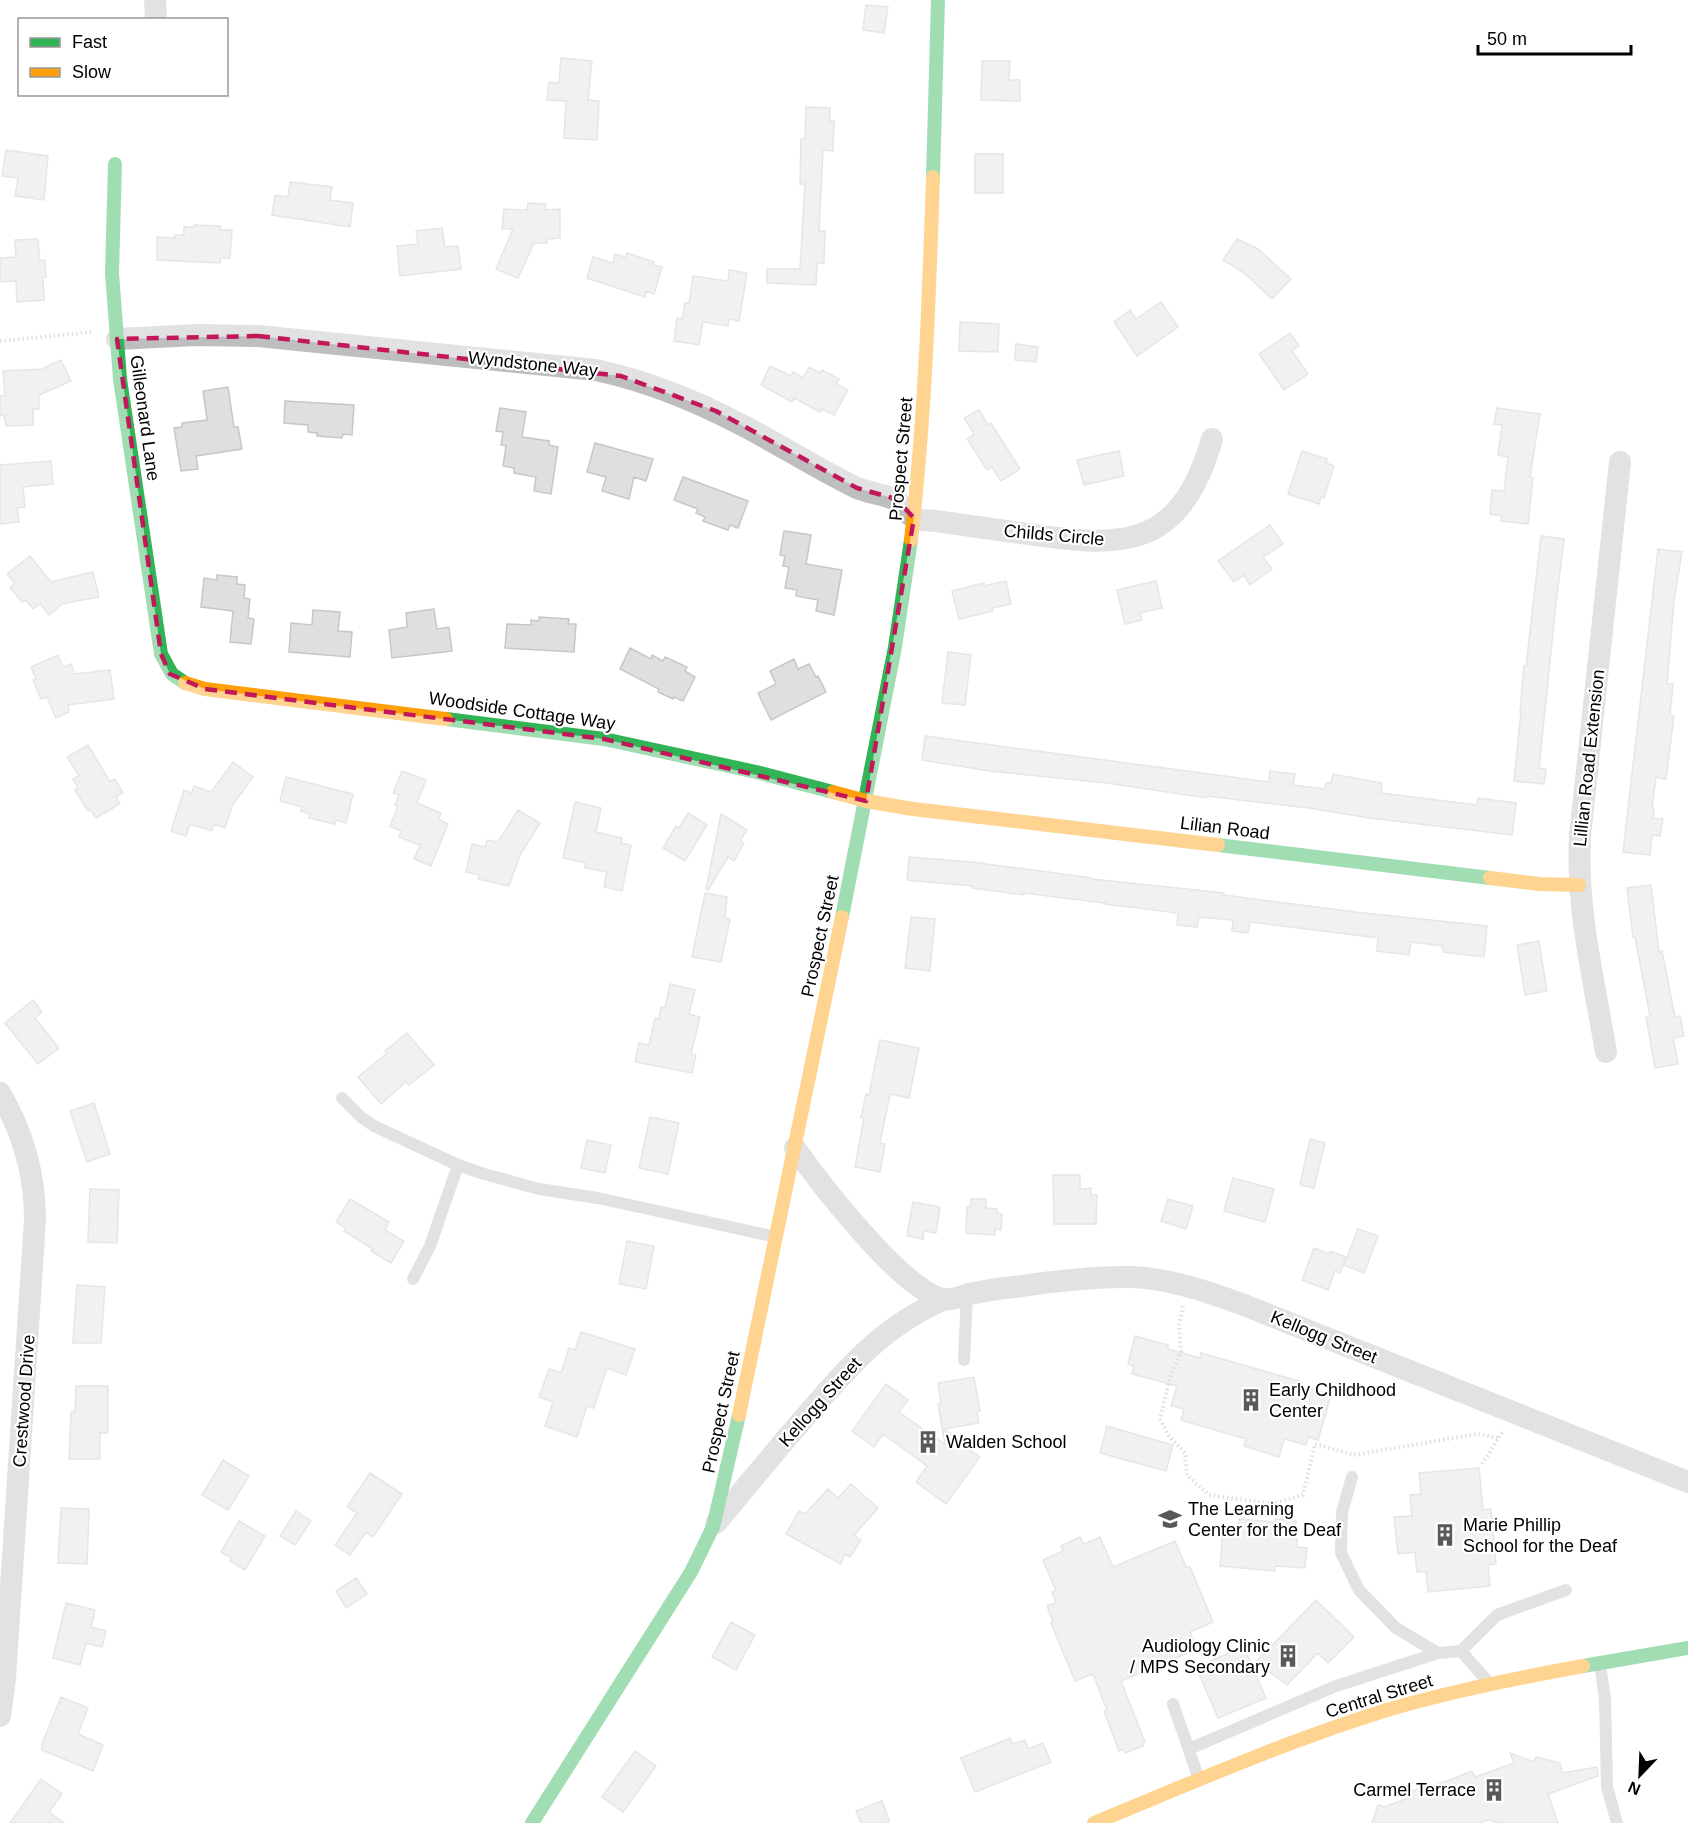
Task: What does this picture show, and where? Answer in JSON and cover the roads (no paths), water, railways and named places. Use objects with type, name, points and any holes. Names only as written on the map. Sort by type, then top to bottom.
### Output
[{"type":"street","name":"Prospect Street","points":[[532,1823],[678,1594],[703,1549],[713,1527],[732,1451],[866,801],[895,647],[914,518],[927,354],[938,0]]},
{"type":"street","name":"Gilleonard Lane","points":[[115,164],[112,273],[124,410],[161,654],[170,674]]},
{"type":"street","name":"Wyndstone Way","points":[[116,334],[258,336],[571,367],[613,374],[668,391],[716,411],[857,488],[896,500],[914,518]]},
{"type":"street","name":"Childs Circle","points":[[914,518],[1090,541],[1115,540],[1139,535],[1160,526],[1183,503],[1199,474],[1212,438]]},
{"type":"street","name":"Lillian Road Extension","points":[[1606,1052],[1579,885],[1580,836],[1620,462]]},
{"type":"street","name":"Woodside Cottage Way","points":[[170,674],[192,686],[205,689],[604,739],[734,767],[866,801]]},
{"type":"street","name":"Lilian Road","points":[[866,801],[1527,882],[1579,885]]},
{"type":"street","name":"Crestwood Drive","points":[[0,1093],[12,1113],[27,1156],[35,1198],[5,1678],[0,1716]]},
{"type":"street","points":[[795,1148],[830,1196],[878,1250],[919,1287],[945,1299]]},
{"type":"street","name":"Kellogg Street","points":[[713,1527],[824,1395],[866,1350],[907,1319],[945,1299],[968,1294],[1047,1282],[1107,1278],[1142,1278],[1215,1294],[1688,1482]]},
{"type":"street","name":"Central Street","points":[[1094,1823],[1112,1820],[1200,1780],[1340,1726],[1430,1698],[1489,1684],[1688,1648]]},
{"type":"lane","points":[[342,1098],[374,1126],[458,1165],[512,1183],[598,1198],[777,1237]]},
{"type":"lane","points":[[413,1279],[430,1246],[458,1165]]},
{"type":"lane","points":[[964,1360],[968,1294]]},
{"type":"lane","points":[[1352,1477],[1342,1512],[1341,1553],[1359,1590],[1396,1628],[1438,1653]]},
{"type":"lane","points":[[1188,1749],[1336,1686],[1438,1653],[1461,1651],[1497,1615],[1566,1590]]},
{"type":"lane","points":[[1461,1651],[1489,1684]]},
{"type":"lane","points":[[1600,1664],[1605,1699],[1607,1787],[1617,1823]]},
{"type":"lane","points":[[1173,1704],[1200,1780]]},
{"type":"place","name":"Early Childhood Center","points":[[1251,1400]]},
{"type":"place","name":"Walden School","points":[[928,1442]]},
{"type":"place","name":"The Learning Center for the Deaf","points":[[1170,1519]]},
{"type":"place","name":"Marie Phillip School for the Deaf","points":[[1445,1535]]},
{"type":"place","name":"Audiology Clinic / MPS Secondary","points":[[1288,1656]]},
{"type":"place","name":"Carmel Terrace","points":[[1494,1790]]}]
